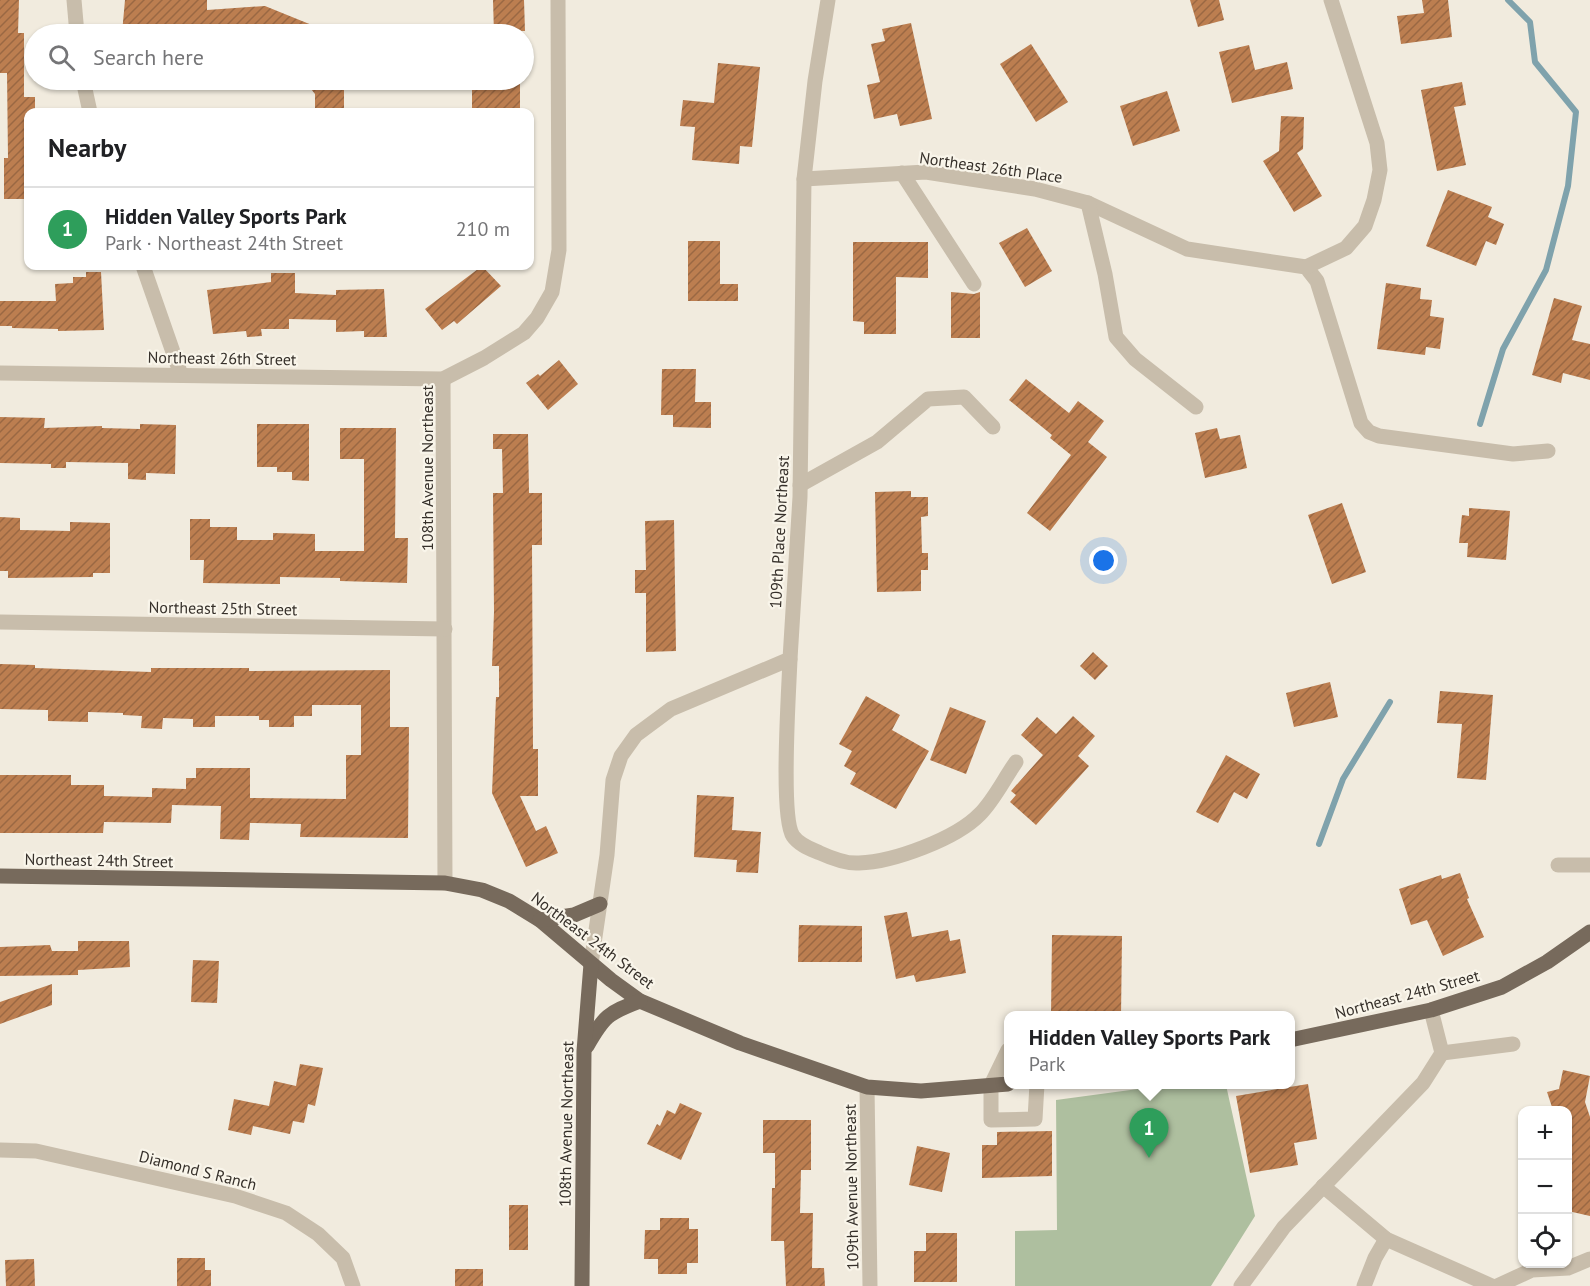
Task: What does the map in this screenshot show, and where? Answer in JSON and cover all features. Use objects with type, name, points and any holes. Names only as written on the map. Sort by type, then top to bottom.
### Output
[{"type":"main road","name":"Northeast 24th Street","points":[[0,876],[445,884],[482,890],[509,901],[540,920],[591,964],[640,1000],[740,1043],[867,1087],[921,1091],[1004,1084]]},
{"type":"main road","points":[[540,920],[574,915],[600,904]]},
{"type":"main road","name":"Northeast 24th Street","points":[[1295,1039],[1431,1010],[1502,987],[1547,962],[1590,932]]},
{"type":"main road","name":"108th Avenue Northeast","points":[[582,1286],[584,1051],[591,964]]},
{"type":"main road","points":[[584,1051],[600,1023],[608,1015],[640,1000]]},
{"type":"street","points":[[74,0],[76,24]]},
{"type":"street","name":"108th Avenue Northeast","points":[[445,884],[443,379],[484,358],[524,333],[537,318],[552,292],[559,250],[558,0]]},
{"type":"street","name":"109th Place Northeast","points":[[790,659],[801,485],[804,179],[815,81],[828,0]]},
{"type":"street","points":[[1331,0],[1377,143],[1380,170],[1374,200],[1365,226],[1346,248],[1305,267],[1317,281],[1361,423],[1368,432],[1379,436],[1513,454],[1548,451]]},
{"type":"street","points":[[85,90],[89,108]]},
{"type":"street","name":"Northeast 26th Place","points":[[804,179],[926,172],[1035,189],[1088,203],[1186,249],[1305,267]]},
{"type":"street","points":[[902,173],[974,284]]},
{"type":"street","points":[[1088,203],[1105,274],[1116,337],[1135,358],[1196,406]]},
{"type":"street","points":[[144,270],[181,375]]},
{"type":"street","name":"Northeast 26th Street","points":[[0,373],[443,379]]},
{"type":"street","points":[[801,485],[877,442],[928,399],[964,397],[993,427]]},
{"type":"street","name":"Northeast 25th Street","points":[[0,622],[445,629]]},
{"type":"street","points":[[591,964],[607,855],[613,780],[621,756],[636,735],[671,709],[790,659],[787,736],[788,820],[793,836],[806,847],[856,864],[883,860],[956,834],[980,814],[1016,762]]},
{"type":"street","points":[[1558,866],[1590,865]]},
{"type":"street","points":[[1241,1286],[1284,1227],[1423,1083],[1442,1053],[1431,1010]]},
{"type":"street","points":[[1442,1053],[1513,1044]]},
{"type":"street","points":[[1004,1058],[991,1085],[991,1120],[1035,1119],[1037,1089]]},
{"type":"street","name":"109th Avenue Northeast","points":[[867,1087],[870,1286]]},
{"type":"street","name":"Diamond S Ranch","points":[[0,1150],[36,1151],[235,1196],[286,1213],[318,1234],[343,1258],[353,1286]]},
{"type":"street","points":[[1323,1186],[1386,1239],[1492,1286]]},
{"type":"street","points":[[1364,1286],[1375,1258],[1386,1239]]},
{"type":"street","points":[[1497,1286],[1532,1270],[1568,1269],[1590,1259]]},
{"type":"green space","points":[[1138,1089],[1227,1089],[1255,1216],[1211,1286],[1015,1286],[1015,1231],[1057,1230],[1056,1100]]},
{"type":"building","points":[[0,0],[19,0],[18,33],[24,33],[24,97],[35,97],[35,108],[24,108],[24,199],[4,199],[4,158],[8,158],[7,73],[0,73]]},
{"type":"building","points":[[125,0],[207,0],[207,10],[265,6],[309,24],[123,24]]},
{"type":"building","points":[[493,0],[524,0],[525,24],[494,24]]},
{"type":"building","points":[[1190,0],[1219,0],[1224,20],[1198,27]]},
{"type":"building","points":[[1422,0],[1448,0],[1452,37],[1401,44],[1397,16],[1424,13]]},
{"type":"building","points":[[911,23],[932,119],[900,126],[897,114],[874,119],[867,85],[880,82],[871,44],[885,41],[882,29]]},
{"type":"building","points":[[1031,44],[1068,102],[1036,122],[1000,64]]},
{"type":"building","points":[[1249,45],[1255,70],[1287,62],[1293,89],[1232,103],[1219,52]]},
{"type":"building","points":[[718,63],[760,67],[752,147],[740,146],[739,164],[692,160],[695,127],[680,126],[683,100],[714,103]]},
{"type":"building","points":[[1462,82],[1466,105],[1454,107],[1466,165],[1437,171],[1421,90]]},
{"type":"building","points":[[312,90],[344,90],[344,108],[315,108],[315,94]]},
{"type":"building","points":[[472,90],[520,90],[520,108],[472,108]]},
{"type":"building","points":[[1167,91],[1180,131],[1133,146],[1120,106]]},
{"type":"building","points":[[1281,116],[1304,117],[1303,149],[1297,153],[1322,196],[1294,212],[1263,161],[1279,151]]},
{"type":"building","points":[[1448,190],[1492,207],[1488,217],[1504,224],[1496,245],[1486,241],[1476,266],[1426,246]]},
{"type":"building","points":[[1027,228],[1052,271],[1025,287],[999,243]]},
{"type":"building","points":[[688,241],[720,241],[720,284],[738,284],[738,301],[688,301]]},
{"type":"building","points":[[853,242],[928,242],[928,278],[896,277],[896,334],[864,334],[864,322],[853,321]]},
{"type":"building","points":[[477,270],[486,270],[501,286],[457,324],[454,321],[442,330],[425,309]]},
{"type":"building","points":[[86,272],[101,272],[104,330],[58,331],[58,329],[0,326],[0,301],[56,301],[55,284],[73,283],[73,277],[86,277]]},
{"type":"building","points":[[271,273],[295,273],[295,293],[336,295],[336,290],[384,289],[387,337],[364,337],[364,331],[336,332],[336,320],[289,319],[289,329],[261,329],[262,336],[247,337],[246,331],[213,334],[207,290],[271,282]]},
{"type":"building","points":[[1386,283],[1421,288],[1420,299],[1432,300],[1430,316],[1444,318],[1440,349],[1426,347],[1425,355],[1377,349]]},
{"type":"building","points":[[951,292],[974,294],[980,292],[980,338],[951,338]]},
{"type":"building","points":[[1554,298],[1582,306],[1572,340],[1590,344],[1590,380],[1563,373],[1561,383],[1532,375]]},
{"type":"building","points":[[559,360],[578,384],[548,410],[526,383],[538,374],[540,376]]},
{"type":"building","points":[[662,369],[696,369],[695,402],[711,402],[711,428],[673,427],[673,415],[661,415]]},
{"type":"building","points":[[1026,379],[1069,413],[1078,401],[1104,421],[1088,442],[1107,457],[1050,531],[1027,513],[1071,455],[1050,438],[1052,435],[1009,400]]},
{"type":"building","points":[[0,417],[45,418],[44,428],[102,426],[102,428],[140,429],[140,424],[176,425],[175,474],[146,473],[146,480],[128,479],[128,463],[66,462],[66,468],[51,468],[51,464],[0,463]]},
{"type":"building","points":[[257,424],[309,424],[309,481],[292,480],[292,472],[277,472],[277,467],[257,467]]},
{"type":"building","points":[[340,428],[396,428],[395,538],[408,538],[407,583],[340,581],[340,578],[280,577],[280,584],[203,583],[204,560],[190,560],[190,519],[210,519],[210,527],[237,527],[237,540],[273,540],[273,533],[315,534],[315,551],[364,551],[364,459],[340,459]]},
{"type":"building","points":[[1217,428],[1220,439],[1240,435],[1247,468],[1205,478],[1195,433]]},
{"type":"building","points":[[493,434],[528,434],[529,493],[542,493],[542,545],[532,545],[533,749],[538,749],[538,796],[520,796],[536,831],[546,826],[558,853],[526,867],[492,793],[496,697],[499,697],[499,666],[492,666],[493,493],[503,493],[502,449],[493,449]]},
{"type":"building","points":[[911,491],[911,497],[928,497],[928,516],[921,517],[922,553],[928,553],[928,570],[921,570],[921,591],[877,592],[875,492]]},
{"type":"building","points":[[1342,503],[1366,572],[1332,584],[1308,515]]},
{"type":"building","points":[[1469,508],[1510,511],[1506,560],[1467,557],[1468,543],[1459,543],[1462,515],[1469,516]]},
{"type":"building","points":[[0,517],[20,518],[20,530],[70,531],[70,522],[110,523],[110,573],[93,573],[93,577],[8,578],[8,571],[0,571]]},
{"type":"building","points":[[674,520],[676,651],[646,652],[646,593],[635,593],[635,570],[646,570],[645,521]]},
{"type":"building","points":[[1093,652],[1108,666],[1095,680],[1080,666]]},
{"type":"building","points":[[0,664],[35,665],[35,668],[151,672],[151,668],[249,668],[249,671],[390,670],[390,727],[409,727],[408,838],[300,837],[301,824],[250,823],[249,840],[220,839],[221,806],[172,805],[171,823],[104,822],[103,833],[0,833],[0,775],[71,775],[71,785],[104,785],[104,796],[152,797],[152,788],[186,789],[186,778],[196,778],[196,768],[250,768],[250,798],[346,799],[346,755],[361,755],[361,705],[312,705],[312,716],[294,716],[294,727],[269,727],[269,720],[259,720],[259,716],[215,716],[215,727],[193,727],[193,719],[163,718],[162,729],[141,728],[142,716],[123,715],[123,713],[88,712],[88,722],[48,721],[48,710],[0,709]]},
{"type":"building","points":[[1330,682],[1338,717],[1294,727],[1286,693]]},
{"type":"building","points":[[1440,691],[1493,695],[1486,780],[1457,778],[1462,724],[1437,723]]},
{"type":"building","points":[[866,696],[900,715],[892,730],[929,751],[896,809],[850,784],[856,773],[844,766],[852,751],[839,744]]},
{"type":"building","points":[[950,707],[986,721],[966,774],[930,760]]},
{"type":"building","points":[[1073,716],[1095,736],[1078,756],[1089,766],[1036,825],[1010,802],[1016,795],[1011,791],[1043,755],[1021,735],[1037,717],[1056,734]]},
{"type":"building","points":[[1226,755],[1260,774],[1247,799],[1234,792],[1218,823],[1196,812]]},
{"type":"building","points":[[697,795],[734,797],[732,830],[761,832],[758,873],[736,872],[737,860],[694,857]]},
{"type":"building","points":[[1460,873],[1469,898],[1467,899],[1484,937],[1443,956],[1427,920],[1411,925],[1399,889],[1441,875],[1442,879]]},
{"type":"building","points":[[907,912],[912,937],[948,930],[950,941],[960,939],[966,973],[916,982],[914,975],[896,979],[884,916]]},
{"type":"building","points":[[799,925],[862,926],[862,962],[798,962]]},
{"type":"building","points":[[1052,935],[1122,936],[1121,1011],[1051,1011]]},
{"type":"building","points":[[78,941],[129,941],[130,967],[78,970],[78,975],[0,976],[0,947],[50,945],[52,951],[78,951]]},
{"type":"building","points":[[193,960],[219,961],[217,1003],[191,1002]]},
{"type":"building","points":[[52,984],[52,1005],[0,1024],[0,1002]]},
{"type":"building","points":[[300,1064],[323,1068],[315,1106],[308,1104],[304,1123],[293,1121],[290,1134],[253,1126],[251,1135],[228,1130],[234,1099],[269,1106],[274,1081],[296,1086]]},
{"type":"building","points":[[1563,1070],[1590,1076],[1585,1102],[1590,1117],[1590,1216],[1572,1212],[1572,1106],[1552,1106],[1547,1092],[1559,1089]]},
{"type":"building","points":[[1308,1084],[1317,1139],[1294,1143],[1298,1165],[1250,1173],[1236,1096],[1278,1089],[1295,1089],[1295,1086]]},
{"type":"building","points":[[680,1103],[702,1113],[681,1160],[647,1144],[657,1124],[660,1126],[667,1110],[675,1114]]},
{"type":"building","points":[[763,1120],[811,1120],[811,1170],[801,1170],[800,1213],[813,1213],[812,1268],[824,1268],[825,1286],[786,1286],[784,1241],[771,1241],[775,1153],[763,1153]]},
{"type":"building","points":[[1052,1131],[1052,1176],[982,1178],[982,1145],[997,1145],[997,1132]]},
{"type":"building","points":[[917,1146],[950,1153],[942,1192],[909,1185]]},
{"type":"building","points":[[509,1205],[528,1205],[528,1250],[509,1250]]},
{"type":"building","points":[[660,1218],[689,1218],[689,1229],[698,1229],[698,1263],[687,1263],[687,1274],[658,1274],[658,1259],[644,1259],[645,1230],[660,1230]]},
{"type":"building","points":[[926,1233],[957,1233],[957,1282],[914,1282],[914,1251],[926,1251]]},
{"type":"building","points":[[177,1258],[205,1258],[205,1270],[211,1270],[211,1286],[177,1286]]},
{"type":"building","points":[[34,1259],[35,1286],[6,1286],[5,1260]]},
{"type":"building","points":[[455,1269],[483,1269],[483,1286],[455,1286]]},
{"type":"waterway","points":[[1480,424],[1503,349],[1546,270],[1568,186],[1576,112],[1535,62],[1530,22],[1508,0]]},
{"type":"waterway","points":[[1319,844],[1343,779],[1390,702]]},
{"type":"place","name":"Hidden Valley Sports Park","points":[[1149,1158]]}]
